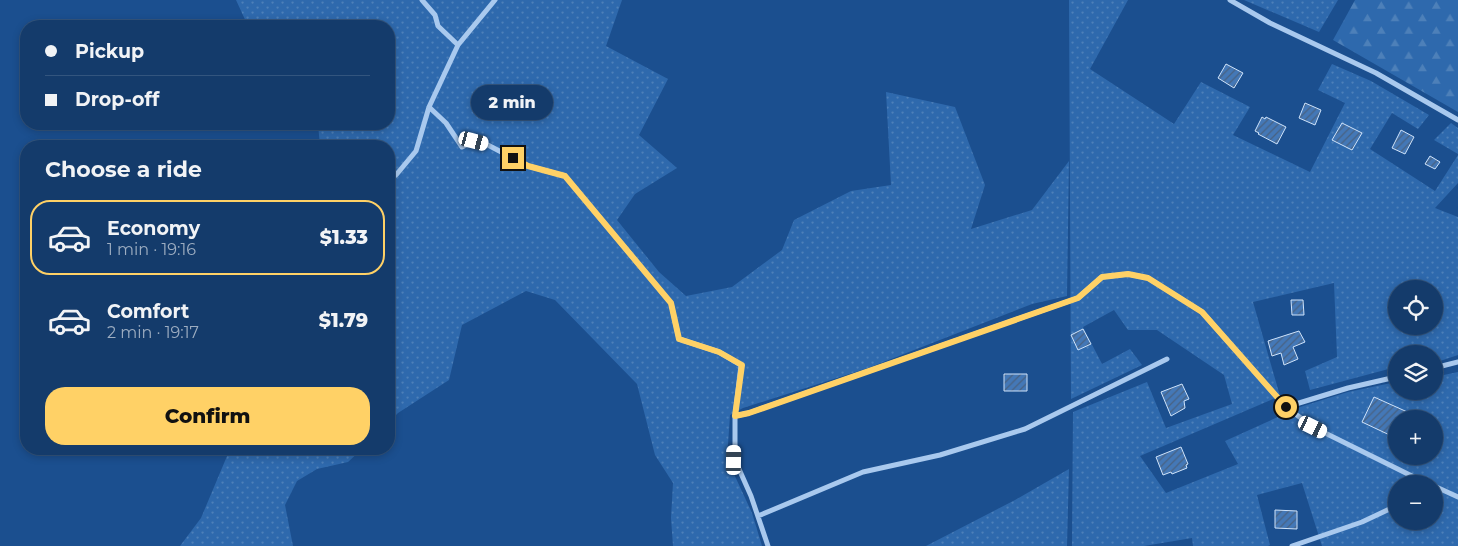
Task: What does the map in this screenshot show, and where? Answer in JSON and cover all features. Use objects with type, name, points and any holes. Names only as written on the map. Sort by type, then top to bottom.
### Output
[{"type":"street","points":[[422,0],[435,15],[438,26],[458,45]]},
{"type":"street","points":[[396,176],[416,151],[429,107],[458,45],[495,0]]},
{"type":"street","points":[[1230,0],[1270,23],[1376,73],[1458,120]]},
{"type":"street","points":[[429,107],[446,123],[462,147],[474,141],[486,144],[528,166],[565,176],[671,303],[679,339],[719,352],[742,365],[735,416],[734,460],[751,496],[768,546]]},
{"type":"street","points":[[735,416],[749,413],[1078,298],[1102,277],[1128,274],[1148,278],[1202,312],[1286,407],[1313,427],[1410,475]]},
{"type":"street","points":[[758,516],[862,472],[940,455],[1026,429],[1167,359]]},
{"type":"street","points":[[1443,366],[1458,362]]},
{"type":"street","points":[[1286,407],[1348,388],[1388,379]]},
{"type":"street","points":[[1443,491],[1458,497]]},
{"type":"street","points":[[1292,546],[1362,522],[1388,510]]},
{"type":"green space","points":[[236,0],[622,0],[606,46],[668,79],[639,135],[677,168],[635,194],[617,220],[659,272],[686,296],[732,287],[782,250],[794,220],[851,191],[891,185],[886,92],[955,107],[985,185],[971,229],[1032,210],[1069,161],[1067,296],[1032,304],[868,368],[743,408],[730,415],[727,459],[752,513],[762,546],[673,546],[671,518],[673,483],[655,455],[637,384],[555,300],[526,291],[462,325],[449,380],[395,416],[395,140],[319,140],[319,130],[395,130],[395,20],[245,20]]},
{"type":"green space","points":[[1069,0],[1128,0],[1090,69],[1174,124],[1201,82],[1250,107],[1233,135],[1310,172],[1345,103],[1318,90],[1332,64],[1371,81],[1429,115],[1418,129],[1392,113],[1370,149],[1435,191],[1458,155],[1458,183],[1435,208],[1458,217],[1458,355],[1443,360],[1443,345],[1388,345],[1388,369],[1310,390],[1305,371],[1337,357],[1334,283],[1253,302],[1280,396],[1140,456],[1166,493],[1238,464],[1225,441],[1300,407],[1348,392],[1388,384],[1388,400],[1443,400],[1443,375],[1458,372],[1458,546],[1322,546],[1302,483],[1257,495],[1270,545],[1268,546],[1193,546],[1192,538],[1144,546],[1072,546],[1073,412],[1147,382],[1166,428],[1232,404],[1224,375],[1157,330],[1128,330],[1114,310],[1083,327],[1102,364],[1130,349],[1142,365],[1071,399]]},
{"type":"green space","points":[[1244,0],[1338,0],[1319,32]]},
{"type":"green space","points":[[1355,0],[1458,0],[1458,112],[1333,40]]},
{"type":"green space","points":[[1451,123],[1458,128],[1458,154],[1434,140]]},
{"type":"green space","points":[[227,455],[356,455],[348,462],[317,469],[297,481],[285,505],[293,546],[180,546],[201,518]]},
{"type":"green space","points":[[1069,469],[1067,546],[926,546],[1015,500]]},
{"type":"building","points":[[1226,64],[1243,73],[1234,88],[1218,78]]},
{"type":"building","points":[[1305,103],[1321,110],[1315,125],[1299,118]]},
{"type":"building","points":[[1262,117],[1265,119],[1266,117],[1286,127],[1277,144],[1255,131]]},
{"type":"building","points":[[1342,123],[1362,133],[1352,150],[1332,140]]},
{"type":"building","points":[[1401,130],[1414,137],[1405,154],[1392,148]]},
{"type":"building","points":[[1430,156],[1440,162],[1435,169],[1425,164]]},
{"type":"building","points":[[1291,300],[1303,300],[1304,315],[1292,315]]},
{"type":"building","points":[[1083,329],[1091,344],[1078,350],[1071,335]]},
{"type":"building","points":[[1299,331],[1305,342],[1293,347],[1298,359],[1284,365],[1281,353],[1272,356],[1268,341]]},
{"type":"building","points":[[1004,374],[1027,374],[1027,391],[1004,391]]},
{"type":"building","points":[[1182,384],[1189,399],[1184,401],[1185,408],[1171,416],[1161,392]]},
{"type":"building","points":[[1374,397],[1403,410],[1388,410],[1388,434],[1362,422]]},
{"type":"building","points":[[1181,447],[1188,464],[1186,465],[1187,468],[1172,474],[1171,472],[1163,475],[1156,457]]},
{"type":"building","points":[[1275,510],[1297,511],[1297,529],[1275,528]]},
{"type":"route","points":[[513,158],[528,166],[565,176],[671,303],[679,339],[719,352],[742,365],[735,416],[749,413],[1078,298],[1102,277],[1128,274],[1148,278],[1202,312],[1286,407]]}]
